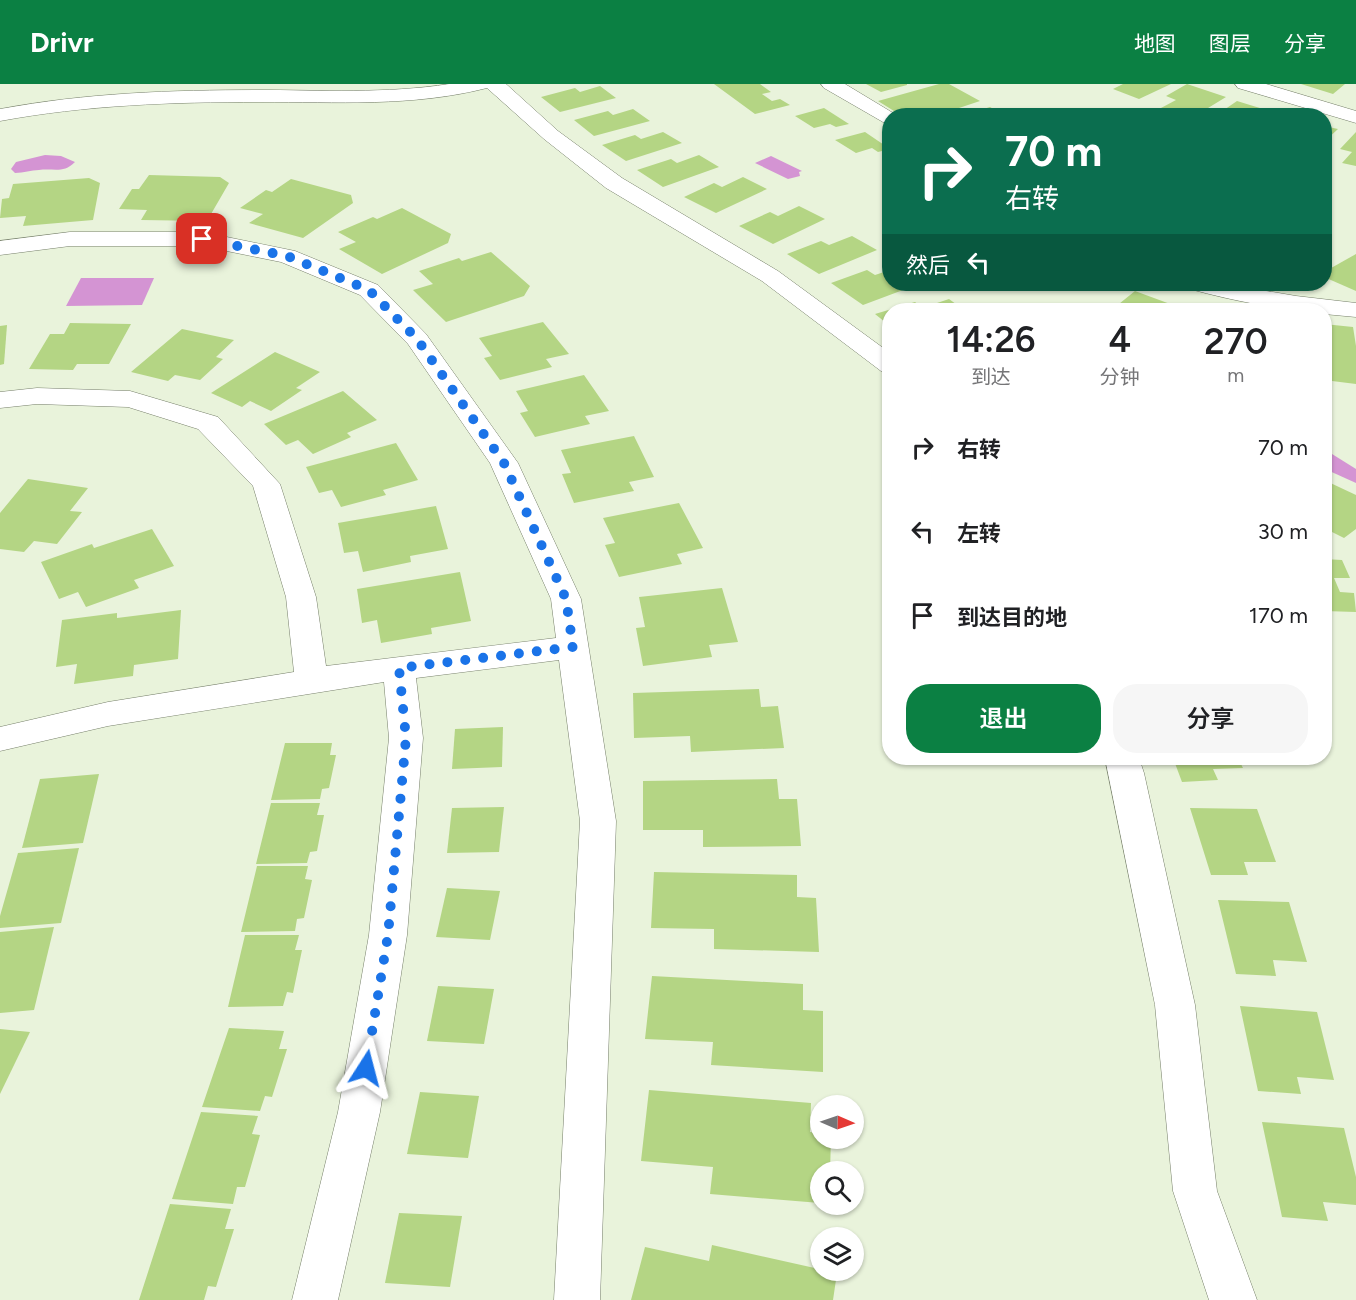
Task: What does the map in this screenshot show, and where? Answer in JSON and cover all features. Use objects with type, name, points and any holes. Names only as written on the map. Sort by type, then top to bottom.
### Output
[{"type":"street","points":[[0,115],[33,108],[123,100],[258,96],[357,98],[429,93],[482,84]]},
{"type":"street","points":[[494,84],[550,135],[614,183],[770,276],[882,360]]},
{"type":"street","points":[[831,84],[882,113]]},
{"type":"street","points":[[1245,84],[1326,108]]},
{"type":"street","points":[[1332,110],[1356,117]]},
{"type":"street","points":[[0,248],[70,239],[202,239],[287,256],[369,290],[417,339],[504,463],[566,599],[598,821],[577,1300]]},
{"type":"street","points":[[1224,291],[1283,303]]},
{"type":"street","points":[[1332,308],[1356,310]]},
{"type":"street","points":[[0,400],[37,396],[130,399],[208,423],[266,484],[301,597],[311,680]]},
{"type":"street","points":[[0,739],[108,714],[311,680],[573,647]]},
{"type":"street","points":[[315,1300],[359,1112],[388,935],[406,738],[399,668]]},
{"type":"street","points":[[1124,765],[1175,1005],[1195,1191],[1231,1297],[1234,1300]]},
{"type":"shaded area","points":[[45,155],[61,156],[75,162],[71,166],[58,170],[15,173],[11,169],[16,162]]},
{"type":"shaded area","points":[[771,156],[802,171],[799,172],[800,176],[788,179],[755,163]]},
{"type":"shaded area","points":[[81,278],[154,278],[142,305],[66,306]]},
{"type":"shaded area","points":[[1332,454],[1356,469],[1356,483],[1332,472]]},
{"type":"building","points":[[714,84],[760,84],[771,92],[762,94],[772,101],[780,99],[790,105],[755,114]]},
{"type":"building","points":[[866,84],[907,84],[907,85],[881,92]]},
{"type":"building","points":[[939,84],[949,84],[980,101],[959,108],[889,108],[878,101]]},
{"type":"building","points":[[1123,84],[1171,84],[1139,99],[1113,89]]},
{"type":"building","points":[[1187,84],[1226,97],[1208,108],[1161,108],[1176,100],[1166,96]]},
{"type":"building","points":[[1301,84],[1345,84],[1333,94]]},
{"type":"building","points":[[600,86],[616,98],[560,112],[541,97],[575,88],[580,92]]},
{"type":"building","points":[[1237,101],[1260,108],[1227,108]]},
{"type":"building","points":[[824,108],[849,124],[836,127],[830,124],[814,128],[795,116]]},
{"type":"building","points":[[633,109],[650,121],[594,136],[574,120],[608,111],[613,115]]},
{"type":"building","points":[[663,132],[682,143],[626,161],[602,145],[635,135],[641,139]]},
{"type":"building","points":[[865,132],[882,144],[882,151],[878,152],[872,148],[856,153],[835,140]]},
{"type":"building","points":[[1356,132],[1356,166],[1342,163],[1352,152],[1340,149]]},
{"type":"building","points":[[699,155],[719,167],[663,187],[637,170],[671,159],[677,163]]},
{"type":"building","points":[[149,175],[220,177],[229,183],[207,221],[141,220],[147,210],[119,209],[132,189],[139,189]]},
{"type":"building","points":[[743,177],[767,189],[716,213],[684,197],[714,183],[722,187]]},
{"type":"building","points":[[89,178],[100,183],[93,220],[23,226],[26,216],[0,218],[2,199],[9,198],[13,184]]},
{"type":"building","points":[[291,179],[351,195],[353,203],[303,238],[249,223],[263,214],[240,208],[266,190],[272,192]]},
{"type":"building","points":[[799,206],[825,219],[773,244],[739,226],[770,212],[778,216]]},
{"type":"building","points":[[402,208],[451,234],[448,243],[382,274],[339,249],[356,242],[338,232]]},
{"type":"building","points":[[852,236],[877,250],[819,274],[787,254],[821,241],[829,245]]},
{"type":"building","points":[[491,252],[530,286],[524,296],[446,322],[413,290],[433,284],[419,271],[459,258],[462,261]]},
{"type":"building","points":[[1356,254],[1356,291],[1332,280],[1332,268]]},
{"type":"building","points":[[867,270],[875,275],[882,273],[882,291],[900,291],[863,305],[831,283]]},
{"type":"building","points":[[1135,291],[1167,303],[1120,303]]},
{"type":"building","points":[[949,299],[954,303],[937,303]]},
{"type":"building","points":[[882,312],[882,320],[875,314]]},
{"type":"building","points":[[543,322],[569,354],[546,359],[552,367],[500,380],[484,358],[492,356],[479,338]]},
{"type":"building","points":[[70,323],[131,324],[109,364],[77,364],[73,370],[29,369],[50,334],[64,334]]},
{"type":"building","points":[[7,325],[4,364],[0,365],[0,326]]},
{"type":"building","points":[[1332,325],[1353,327],[1356,346],[1356,384],[1332,381]]},
{"type":"building","points":[[182,329],[234,340],[216,357],[223,359],[200,380],[175,375],[168,381],[131,372]]},
{"type":"building","points":[[275,352],[320,372],[296,388],[302,390],[271,411],[250,401],[242,407],[211,393]]},
{"type":"building","points":[[584,375],[609,411],[585,416],[590,424],[535,437],[520,413],[528,411],[516,391]]},
{"type":"building","points":[[343,391],[377,420],[347,433],[351,437],[313,454],[298,440],[286,445],[264,424]]},
{"type":"building","points":[[634,436],[654,477],[629,482],[634,491],[574,503],[562,474],[571,473],[561,450]]},
{"type":"building","points":[[396,443],[418,480],[383,490],[386,495],[341,507],[332,490],[319,493],[306,467]]},
{"type":"building","points":[[28,479],[88,488],[70,511],[82,512],[57,544],[34,541],[24,552],[0,549],[0,513]]},
{"type":"building","points":[[1332,484],[1356,495],[1356,529],[1344,538],[1332,532]]},
{"type":"building","points":[[679,503],[703,548],[677,554],[682,564],[619,577],[605,545],[615,543],[603,518]]},
{"type":"building","points":[[436,506],[448,549],[410,556],[411,562],[363,572],[358,551],[344,553],[338,523]]},
{"type":"building","points":[[152,529],[174,566],[134,580],[139,588],[86,607],[78,592],[59,599],[41,562],[92,544],[94,548]]},
{"type":"building","points":[[1332,559],[1342,560],[1350,578],[1334,578],[1340,592],[1354,593],[1356,612],[1332,611]]},
{"type":"building","points":[[460,572],[471,621],[431,628],[432,634],[381,643],[377,620],[362,623],[357,589]]},
{"type":"building","points":[[722,588],[738,642],[709,645],[712,657],[643,666],[636,628],[645,627],[639,597]]},
{"type":"building","points":[[181,610],[178,659],[134,665],[133,676],[74,684],[77,664],[56,667],[62,620],[117,613],[117,618]]},
{"type":"building","points":[[759,689],[761,707],[778,706],[784,748],[691,752],[690,736],[634,738],[633,693]]},
{"type":"building","points":[[503,727],[502,767],[452,769],[455,729]]},
{"type":"building","points":[[285,743],[332,743],[330,755],[336,755],[329,788],[322,789],[320,799],[271,800]]},
{"type":"building","points":[[1176,765],[1242,765],[1243,768],[1213,769],[1218,780],[1182,782]]},
{"type":"building","points":[[99,774],[83,843],[22,848],[40,779]]},
{"type":"building","points":[[777,779],[779,799],[797,799],[801,846],[703,847],[703,830],[643,830],[643,781]]},
{"type":"building","points":[[271,803],[320,803],[317,815],[324,815],[317,851],[310,852],[307,863],[256,864]]},
{"type":"building","points":[[504,807],[499,852],[447,853],[452,808]]},
{"type":"building","points":[[1190,808],[1257,809],[1276,862],[1244,862],[1248,875],[1211,875]]},
{"type":"building","points":[[79,848],[61,923],[0,928],[0,916],[18,853]]},
{"type":"building","points":[[257,866],[308,866],[305,879],[312,880],[304,918],[297,919],[295,931],[241,932]]},
{"type":"building","points":[[654,872],[797,875],[797,897],[816,898],[819,952],[714,949],[714,929],[651,928]]},
{"type":"building","points":[[447,888],[500,891],[490,940],[436,937]]},
{"type":"building","points":[[1218,900],[1289,902],[1307,962],[1273,960],[1276,976],[1236,974]]},
{"type":"building","points":[[54,927],[34,1010],[0,1013],[0,932]]},
{"type":"building","points":[[245,935],[299,935],[295,950],[302,950],[293,993],[287,992],[283,1006],[228,1007]]},
{"type":"building","points":[[652,976],[803,984],[803,1010],[823,1011],[823,1072],[711,1065],[713,1042],[645,1039]]},
{"type":"building","points":[[438,986],[494,989],[484,1044],[427,1041]]},
{"type":"building","points":[[1240,1006],[1317,1012],[1334,1080],[1297,1077],[1301,1094],[1258,1091]]},
{"type":"building","points":[[229,1028],[284,1031],[279,1049],[287,1049],[272,1097],[265,1096],[260,1111],[202,1107]]},
{"type":"building","points":[[0,1029],[30,1032],[0,1094]]},
{"type":"building","points":[[649,1090],[810,1103],[810,1149],[831,1149],[830,1161],[810,1161],[810,1202],[710,1194],[713,1167],[641,1161]]},
{"type":"building","points":[[420,1092],[479,1096],[468,1158],[407,1154]]},
{"type":"building","points":[[201,1112],[258,1116],[252,1134],[260,1135],[245,1187],[237,1187],[233,1204],[172,1199]]},
{"type":"building","points":[[1262,1122],[1344,1128],[1356,1177],[1356,1205],[1323,1202],[1328,1221],[1282,1217]]},
{"type":"building","points":[[170,1204],[231,1209],[225,1229],[234,1229],[216,1287],[208,1286],[204,1300],[139,1300]]},
{"type":"building","points":[[399,1213],[462,1216],[450,1287],[385,1283]]},
{"type":"building","points":[[712,1245],[810,1267],[810,1281],[836,1281],[833,1300],[631,1300],[645,1247],[709,1261]]},
{"type":"route","points":[[202,239],[287,256],[369,290],[417,339],[504,463],[566,599],[573,647],[399,668],[406,738],[388,935],[366,1068]]}]
